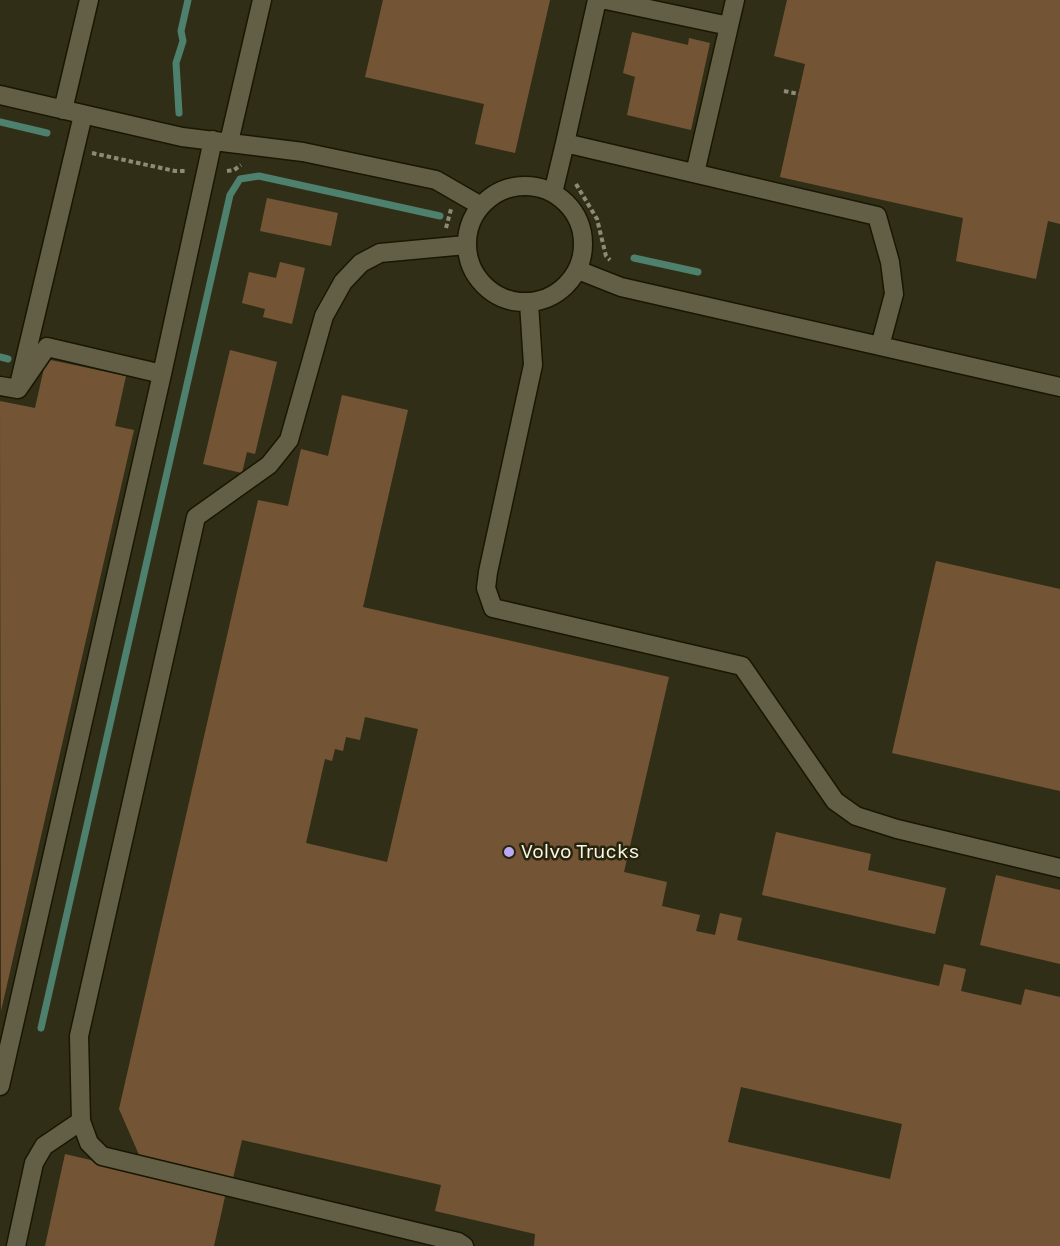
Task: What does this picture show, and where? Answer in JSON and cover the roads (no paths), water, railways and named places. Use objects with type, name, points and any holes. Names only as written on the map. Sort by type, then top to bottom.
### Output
[{"type":"lane","points":[[63,110],[89,0]]},
{"type":"lane","points":[[0,1086],[162,374],[221,141],[262,0]]},
{"type":"lane","points":[[553,193],[597,0]]},
{"type":"lane","points":[[606,0],[661,6],[729,26]]},
{"type":"lane","points":[[696,173],[735,0]]},
{"type":"lane","points":[[0,95],[182,137],[303,152],[436,180],[481,206]]},
{"type":"lane","points":[[18,390],[83,115]]},
{"type":"lane","points":[[565,143],[877,216],[890,262],[894,294],[880,346]]},
{"type":"lane","points":[[515,186],[535,186],[553,193],[567,203],[580,227],[583,253],[578,270],[558,292],[544,300],[529,303],[510,301],[493,293],[479,280],[470,264],[466,245],[468,231],[481,206],[496,193],[515,186]]},
{"type":"lane","points":[[464,1246],[458,1242],[102,1156],[89,1143],[81,1121],[79,1036],[196,516],[269,465],[289,440],[324,316],[343,282],[362,263],[380,253],[466,245]]},
{"type":"lane","points":[[578,270],[621,287],[1060,387]]},
{"type":"lane","points":[[529,303],[533,365],[488,572],[486,588],[493,608],[742,666],[835,801],[856,816],[897,829],[1060,868]]},
{"type":"lane","points":[[18,390],[47,347],[162,374]]},
{"type":"lane","points":[[0,386],[18,390]]},
{"type":"lane","points":[[16,1246],[34,1163],[44,1146],[81,1121]]},
{"type":"waterway","points":[[179,113],[176,63],[183,41],[181,31],[188,0]]},
{"type":"waterway","points":[[0,122],[47,133]]},
{"type":"waterway","points":[[41,1028],[230,195],[240,179],[259,176],[440,216]]},
{"type":"waterway","points":[[634,258],[698,272]]},
{"type":"waterway","points":[[0,357],[8,359]]},
{"type":"place","name":"Volvo Trucks","points":[[509,852]]}]
